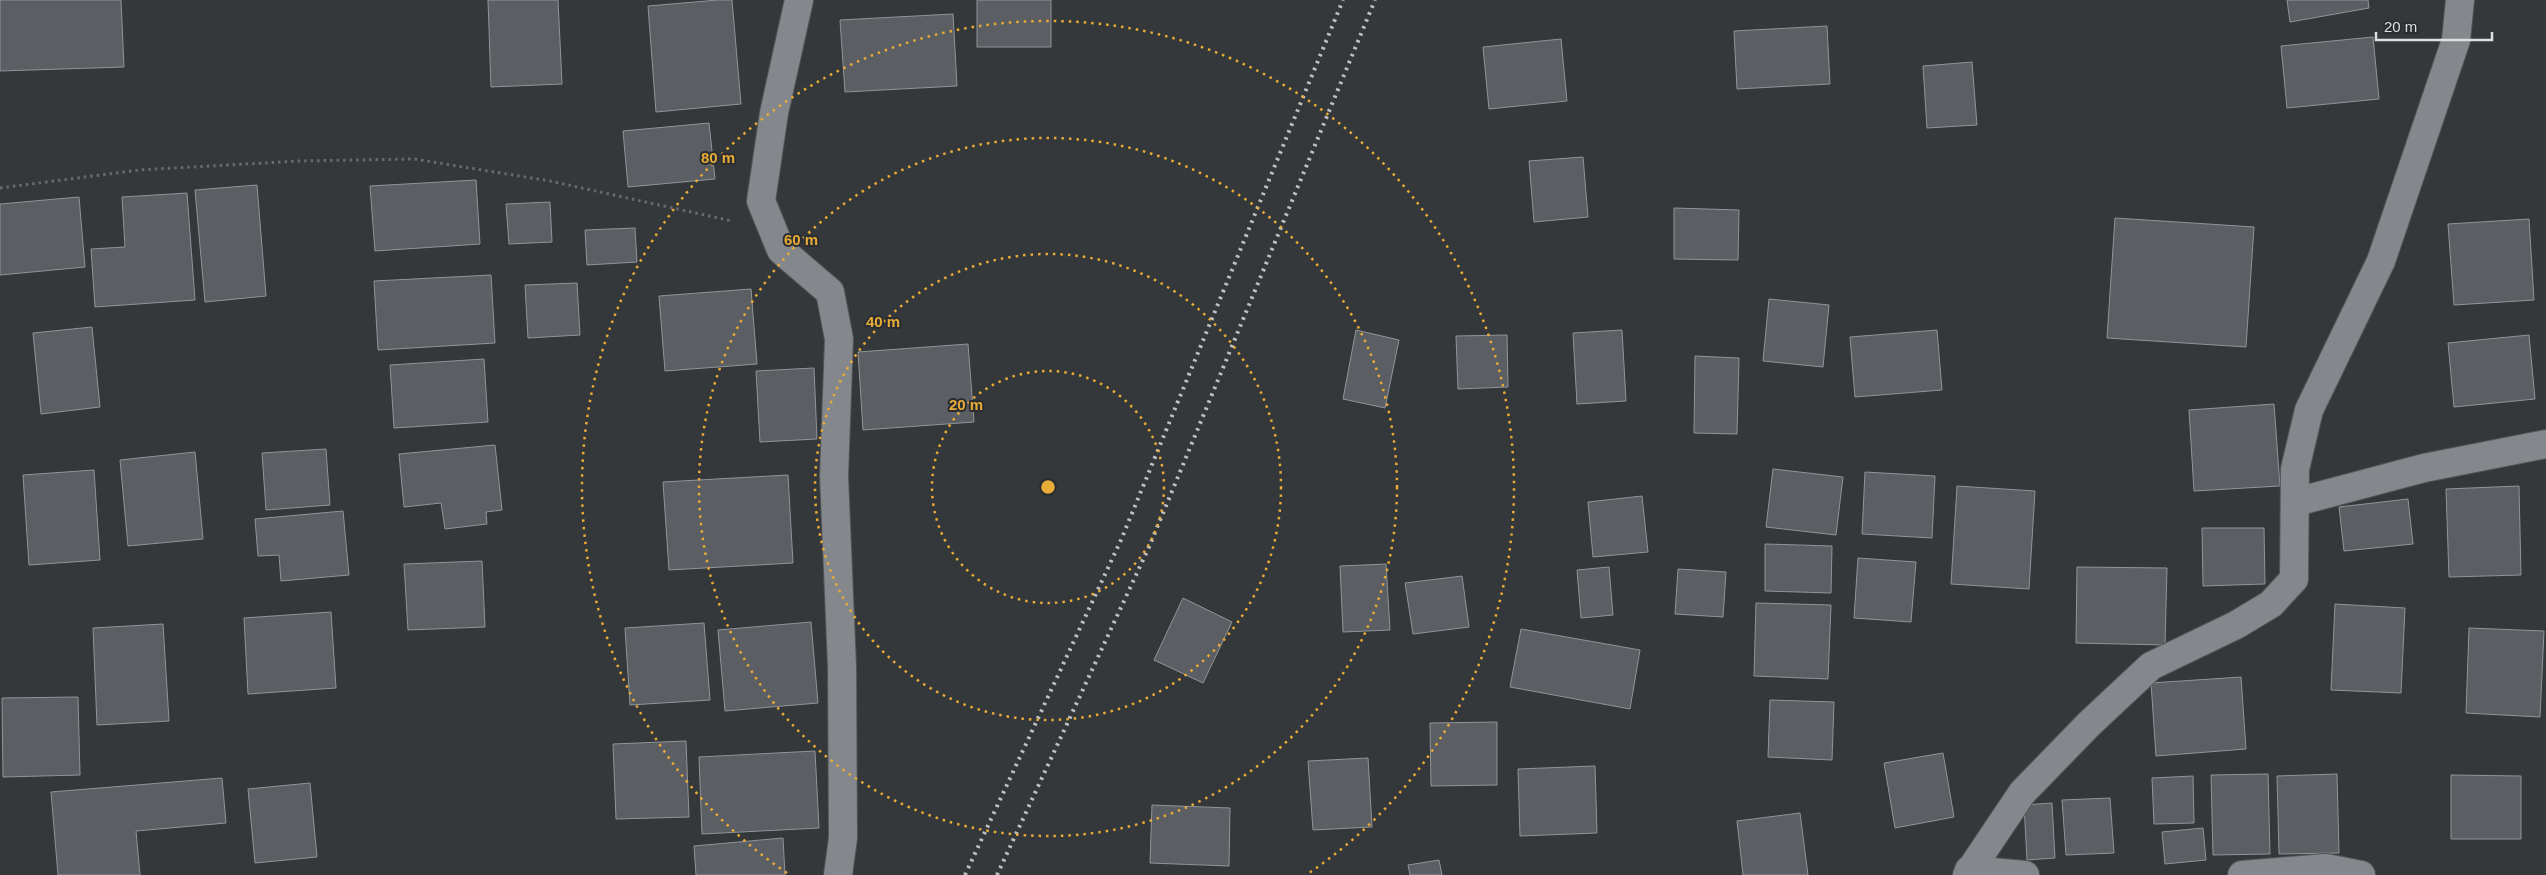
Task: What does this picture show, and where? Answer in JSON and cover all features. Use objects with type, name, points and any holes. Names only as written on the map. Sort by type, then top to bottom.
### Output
[{"type":"street","points":[[799,0],[774,113],[761,201],[781,250],[830,292],[839,339],[834,476],[842,666],[842,838],[838,875]]},
{"type":"street","points":[[1968,873],[2022,794],[2089,724],[2151,666],[2236,625],[2271,604],[2294,579],[2296,502],[2294,469],[2309,410],[2381,261],[2456,40],[2460,0]]},
{"type":"street","points":[[2296,502],[2424,468],[2546,444]]},
{"type":"street","points":[[2242,875],[2326,868],[2361,875]]},
{"type":"street","points":[[1968,873],[2025,875]]},
{"type":"path","points":[[0,188],[139,170],[299,161],[414,159],[550,181],[772,230]]},
{"type":"building","points":[[0,0],[121,0],[124,67],[0,71]]},
{"type":"building","points":[[488,0],[558,0],[562,84],[491,87]]},
{"type":"building","points":[[732,0],[741,104],[656,112],[648,6]]},
{"type":"building","points":[[977,0],[1051,0],[1051,47],[977,47]]},
{"type":"building","points":[[2287,0],[2368,0],[2369,8],[2290,22]]},
{"type":"building","points":[[953,14],[957,86],[845,92],[840,20]]},
{"type":"building","points":[[1827,26],[1830,84],[1737,89],[1734,31]]},
{"type":"building","points":[[2373,37],[2379,99],[2287,108],[2281,46]]},
{"type":"building","points":[[1561,39],[1567,101],[1489,109],[1483,47]]},
{"type":"building","points":[[1972,62],[1977,125],[1927,128],[1923,66]]},
{"type":"building","points":[[709,123],[715,179],[628,187],[623,131]]},
{"type":"building","points":[[1583,157],[1588,217],[1534,222],[1529,161]]},
{"type":"building","points":[[476,180],[480,244],[375,251],[370,186]]},
{"type":"building","points":[[257,185],[266,296],[205,302],[195,190]]},
{"type":"building","points":[[187,193],[195,300],[95,307],[91,249],[125,247],[122,197]]},
{"type":"building","points":[[79,197],[85,267],[0,275],[0,204]]},
{"type":"building","points":[[550,202],[552,242],[509,244],[506,204]]},
{"type":"building","points":[[1674,208],[1739,210],[1738,260],[1674,259]]},
{"type":"building","points":[[2115,218],[2254,227],[2246,347],[2107,338]]},
{"type":"building","points":[[2529,219],[2534,300],[2454,305],[2448,224]]},
{"type":"building","points":[[635,228],[637,262],[587,265],[585,230]]},
{"type":"building","points":[[491,275],[495,343],[378,350],[374,281]]},
{"type":"building","points":[[577,283],[580,335],[528,338],[525,285]]},
{"type":"building","points":[[751,289],[757,364],[665,371],[659,296]]},
{"type":"building","points":[[1769,299],[1829,305],[1823,367],[1763,361]]},
{"type":"building","points":[[92,327],[100,407],[41,414],[33,333]]},
{"type":"building","points":[[1356,330],[1399,340],[1385,408],[1343,399]]},
{"type":"building","points":[[1622,330],[1626,401],[1577,404],[1573,333]]},
{"type":"building","points":[[1937,330],[1942,390],[1855,397],[1850,337]]},
{"type":"building","points":[[1507,335],[1508,387],[1458,389],[1456,336]]},
{"type":"building","points":[[2529,335],[2535,399],[2454,407],[2448,343]]},
{"type":"building","points":[[968,344],[974,422],[863,430],[858,352]]},
{"type":"building","points":[[1695,356],[1739,358],[1737,434],[1694,433]]},
{"type":"building","points":[[484,359],[488,422],[394,428],[390,365]]},
{"type":"building","points":[[814,368],[817,439],[760,442],[756,371]]},
{"type":"building","points":[[2274,404],[2280,486],[2194,491],[2189,410]]},
{"type":"building","points":[[495,445],[502,510],[486,512],[487,524],[445,529],[441,503],[404,507],[399,454]]},
{"type":"building","points":[[326,449],[330,505],[266,510],[262,453]]},
{"type":"building","points":[[195,452],[203,539],[128,546],[120,460]]},
{"type":"building","points":[[1773,469],[1843,477],[1836,535],[1766,527]]},
{"type":"building","points":[[94,470],[100,560],[29,565],[23,475]]},
{"type":"building","points":[[1865,472],[1935,476],[1932,538],[1862,534]]},
{"type":"building","points":[[788,475],[793,563],[669,570],[663,482]]},
{"type":"building","points":[[1957,486],[2035,491],[2029,589],[1951,584]]},
{"type":"building","points":[[2519,486],[2521,575],[2449,577],[2446,489]]},
{"type":"building","points":[[1642,496],[1648,552],[1593,557],[1588,502]]},
{"type":"building","points":[[2408,499],[2413,544],[2344,551],[2339,507]]},
{"type":"building","points":[[343,511],[349,575],[281,581],[279,555],[258,556],[255,519]]},
{"type":"building","points":[[2202,528],[2264,528],[2265,584],[2203,586]]},
{"type":"building","points":[[1765,544],[1832,546],[1831,593],[1765,591]]},
{"type":"building","points":[[1858,558],[1916,562],[1911,622],[1854,618]]},
{"type":"building","points":[[482,561],[485,627],[408,630],[404,564]]},
{"type":"building","points":[[1386,564],[1390,630],[1343,632],[1340,566]]},
{"type":"building","points":[[1609,567],[1613,615],[1581,618],[1577,570]]},
{"type":"building","points":[[2077,567],[2167,568],[2165,645],[2076,643]]},
{"type":"building","points":[[1678,569],[1726,572],[1723,617],[1675,614]]},
{"type":"building","points":[[1462,576],[1469,627],[1413,634],[1405,583]]},
{"type":"building","points":[[1183,598],[1232,622],[1203,683],[1154,660]]},
{"type":"building","points":[[1756,603],[1831,605],[1828,679],[1754,676]]},
{"type":"building","points":[[2335,604],[2405,608],[2401,693],[2331,690]]},
{"type":"building","points":[[331,612],[336,688],[248,694],[244,618]]},
{"type":"building","points":[[811,622],[818,703],[725,711],[718,630]]},
{"type":"building","points":[[704,623],[710,700],[630,705],[625,628]]},
{"type":"building","points":[[163,624],[169,721],[97,725],[93,628]]},
{"type":"building","points":[[2469,628],[2544,631],[2540,717],[2466,713]]},
{"type":"building","points":[[1521,629],[1640,650],[1630,709],[1510,687]]},
{"type":"building","points":[[2241,677],[2246,749],[2156,756],[2151,683]]},
{"type":"building","points":[[78,697],[80,775],[3,777],[2,698]]},
{"type":"building","points":[[1770,700],[1834,702],[1832,760],[1768,757]]},
{"type":"building","points":[[1497,722],[1497,785],[1431,786],[1430,723]]},
{"type":"building","points":[[686,741],[689,817],[616,819],[613,744]]},
{"type":"building","points":[[815,751],[819,828],[702,834],[699,757]]},
{"type":"building","points":[[1943,753],[1954,817],[1895,828],[1884,763]]},
{"type":"building","points":[[1368,758],[1372,827],[1313,830],[1308,761]]},
{"type":"building","points":[[1595,766],[1597,833],[1520,836],[1518,769]]},
{"type":"building","points":[[2268,774],[2270,854],[2213,855],[2211,775]]},
{"type":"building","points":[[2337,774],[2339,853],[2279,854],[2277,776]]},
{"type":"building","points":[[2451,775],[2521,776],[2521,839],[2451,839]]},
{"type":"building","points":[[2193,776],[2194,823],[2154,824],[2152,778]]},
{"type":"building","points":[[222,778],[226,823],[136,831],[140,875],[58,875],[51,792]]},
{"type":"building","points":[[310,783],[317,857],[255,863],[248,789]]},
{"type":"building","points":[[2110,798],[2114,853],[2066,855],[2062,800]]},
{"type":"building","points":[[2052,803],[2055,858],[2027,860],[2024,805]]},
{"type":"building","points":[[1152,805],[1230,808],[1229,866],[1150,863]]},
{"type":"building","points":[[1800,813],[1808,875],[1743,875],[1737,821]]},
{"type":"building","points":[[2203,828],[2206,860],[2165,864],[2162,832]]},
{"type":"building","points":[[783,838],[785,875],[696,875],[694,846]]},
{"type":"building","points":[[1439,860],[1442,875],[1410,875],[1408,865]]},
{"type":"railway","points":[[965,875],[1121,540],[1343,0]]},
{"type":"railway","points":[[997,875],[1149,547],[1375,0]]}]
